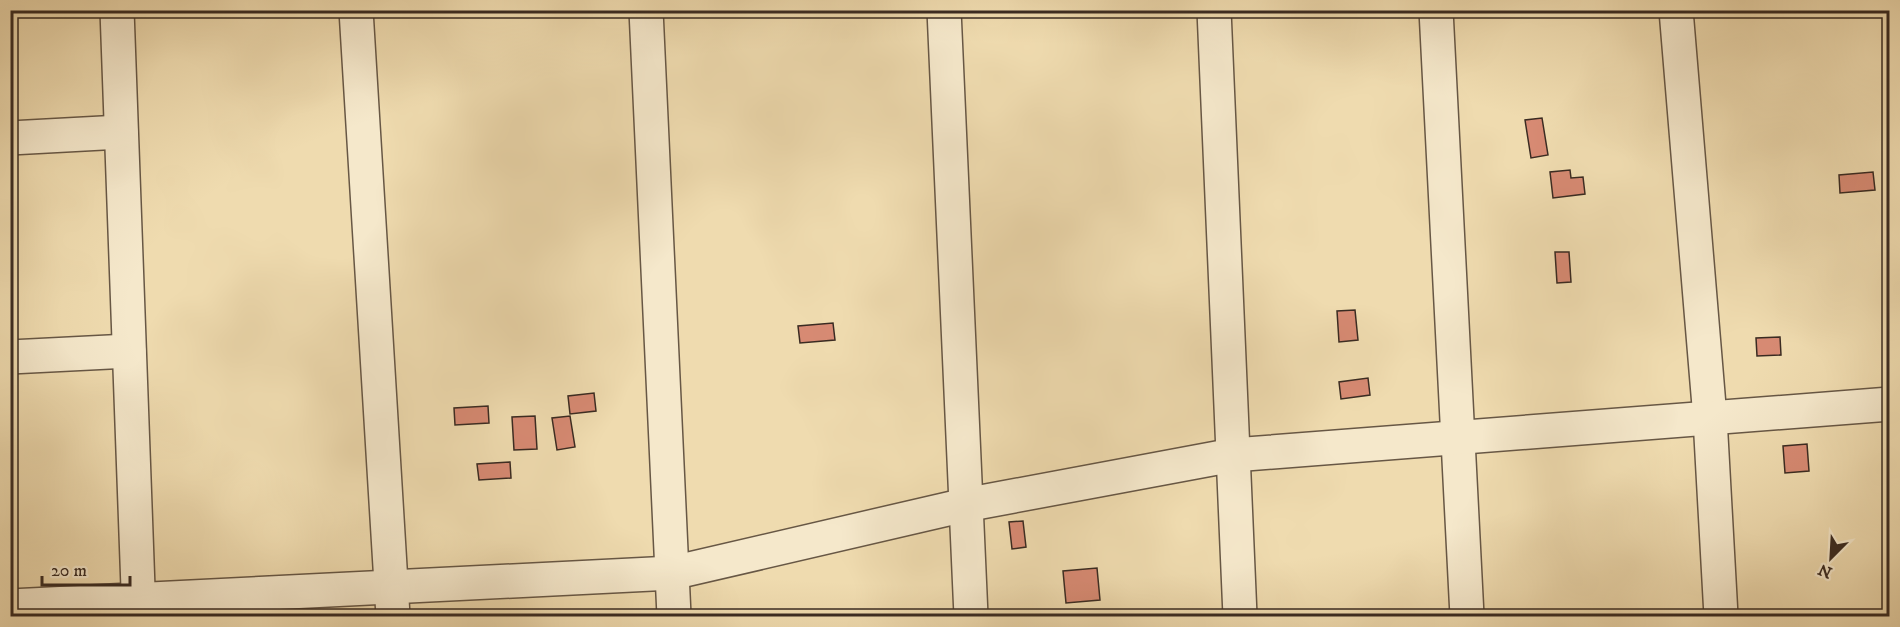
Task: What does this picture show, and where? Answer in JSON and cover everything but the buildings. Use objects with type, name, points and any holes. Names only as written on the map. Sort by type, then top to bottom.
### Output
[{"type":"street","points":[[117,10],[139,608]]},
{"type":"street","points":[[356,10],[392,602]]},
{"type":"street","points":[[646,10],[674,616]]},
{"type":"street","points":[[944,10],[971,616]]},
{"type":"street","points":[[1214,10],[1240,616]]},
{"type":"street","points":[[1437,10],[1467,616]]},
{"type":"street","points":[[1676,10],[1710,418],[1721,616]]},
{"type":"street","points":[[10,138],[121,132]]},
{"type":"street","points":[[10,357],[129,351]]},
{"type":"street","points":[[10,606],[139,608],[392,602],[672,573],[965,505],[1233,455],[1890,404]]}]
